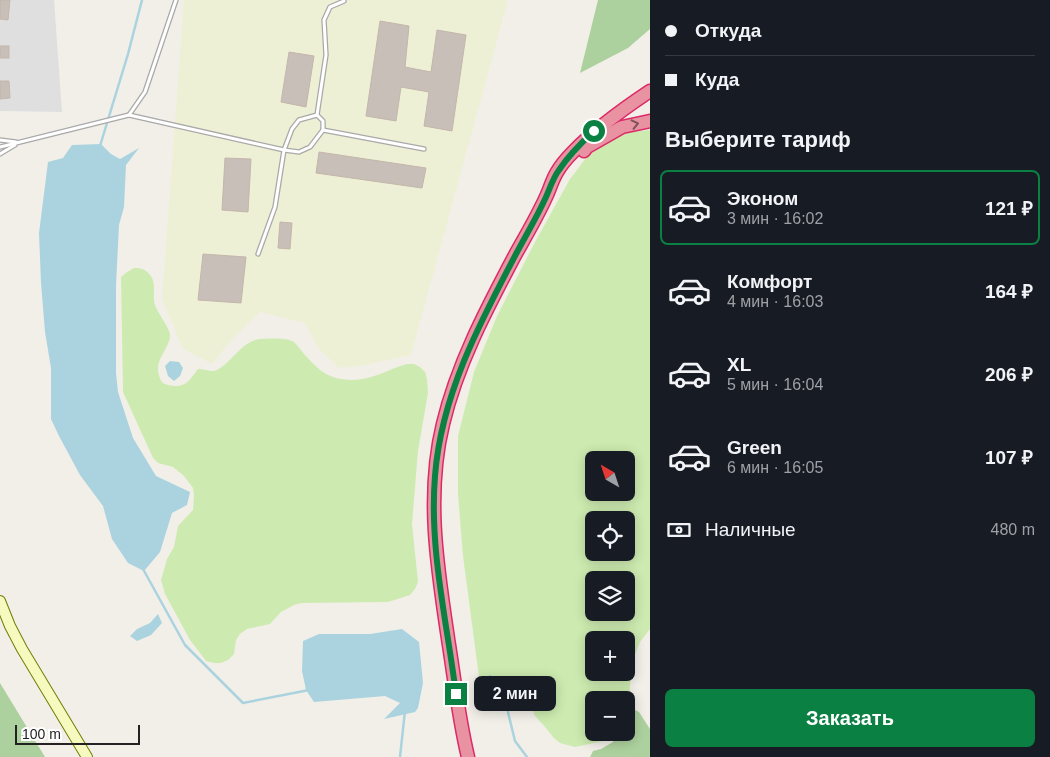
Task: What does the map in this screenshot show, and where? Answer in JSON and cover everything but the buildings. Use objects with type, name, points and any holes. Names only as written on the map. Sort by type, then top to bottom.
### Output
[{"type":"highway","points":[[468,757],[460,724],[436,554],[435,475],[443,424],[468,351],[488,307],[546,198],[557,172],[578,147],[605,123],[650,91]]},
{"type":"highway","points":[[546,198],[587,147],[622,127],[650,121]]},
{"type":"highway","points":[[460,724],[461,757]]},
{"type":"main road","points":[[0,601],[22,649],[86,757]]},
{"type":"lane","points":[[129,115],[145,92],[176,0]]},
{"type":"lane","points":[[317,115],[326,55],[324,20],[330,7],[344,1]]},
{"type":"lane","points":[[0,147],[129,115],[299,152],[310,147],[323,130],[323,121],[317,115]]},
{"type":"lane","points":[[258,254],[275,208],[284,150],[292,129],[299,120],[317,115]]},
{"type":"lane","points":[[323,130],[424,149]]},
{"type":"lane","points":[[0,140],[22,142]]},
{"type":"lane","points":[[0,154],[22,142]]},
{"type":"shaded area","points":[[0,0],[54,0],[62,112],[0,111]]},
{"type":"green space","points":[[184,0],[508,0],[411,355],[360,366],[339,368],[318,348],[305,323],[260,312],[234,337],[212,364],[183,349],[162,299]]},
{"type":"green space","points":[[598,0],[650,0],[650,29],[628,48],[580,73]]},
{"type":"green space","points":[[650,130],[650,629],[640,642],[635,654],[635,631],[585,631],[585,681],[630,681],[630,691],[585,691],[585,741],[603,741],[575,747],[560,743],[554,738],[535,716],[527,697],[518,686],[489,688],[479,677],[463,556],[458,494],[458,436],[474,372],[497,316],[570,179],[586,158],[609,140],[630,132]]},
{"type":"green space","points":[[134,268],[145,270],[152,278],[155,305],[170,335],[158,366],[160,379],[167,385],[183,385],[198,369],[213,371],[219,369],[240,349],[260,339],[282,339],[294,342],[320,369],[336,378],[359,380],[407,364],[414,364],[425,372],[428,393],[418,451],[412,524],[418,582],[410,595],[388,602],[302,603],[294,605],[281,612],[270,624],[247,629],[240,634],[236,640],[234,654],[228,660],[221,663],[206,661],[190,640],[165,594],[161,580],[167,559],[174,547],[178,526],[193,510],[193,488],[184,476],[173,467],[158,463],[153,458],[123,392],[121,277]]},
{"type":"green space","points":[[0,683],[45,757],[0,757]]},
{"type":"green space","points":[[635,710],[639,712],[650,729],[650,757],[590,757],[593,751],[613,742],[635,741]]},
{"type":"water","points":[[101,144],[111,154],[120,159],[139,148],[126,165],[124,207],[119,225],[116,286],[116,373],[118,392],[133,438],[156,476],[190,492],[187,505],[172,513],[160,552],[144,571],[128,563],[112,539],[103,506],[80,475],[51,419],[51,368],[45,332],[39,233],[48,162],[63,158],[72,145]]},
{"type":"water","points":[[170,361],[179,362],[183,368],[180,376],[174,381],[168,376],[165,366]]},
{"type":"water","points":[[158,614],[162,623],[151,635],[137,641],[130,636],[137,629],[150,623]]},
{"type":"water","points":[[402,629],[419,642],[423,683],[418,708],[415,712],[384,719],[400,703],[385,696],[314,702],[306,690],[302,671],[303,641],[319,634],[370,634]]},
{"type":"waterway","points":[[100,146],[142,0]]},
{"type":"waterway","points":[[143,569],[185,645],[243,703],[309,690]]},
{"type":"waterway","points":[[490,676],[506,704],[515,741],[527,757]]},
{"type":"waterway","points":[[400,757],[405,711]]},
{"type":"route","points":[[456,694],[434,529],[435,475],[443,424],[468,351],[488,307],[546,198],[557,172],[571,154],[594,131]]}]
